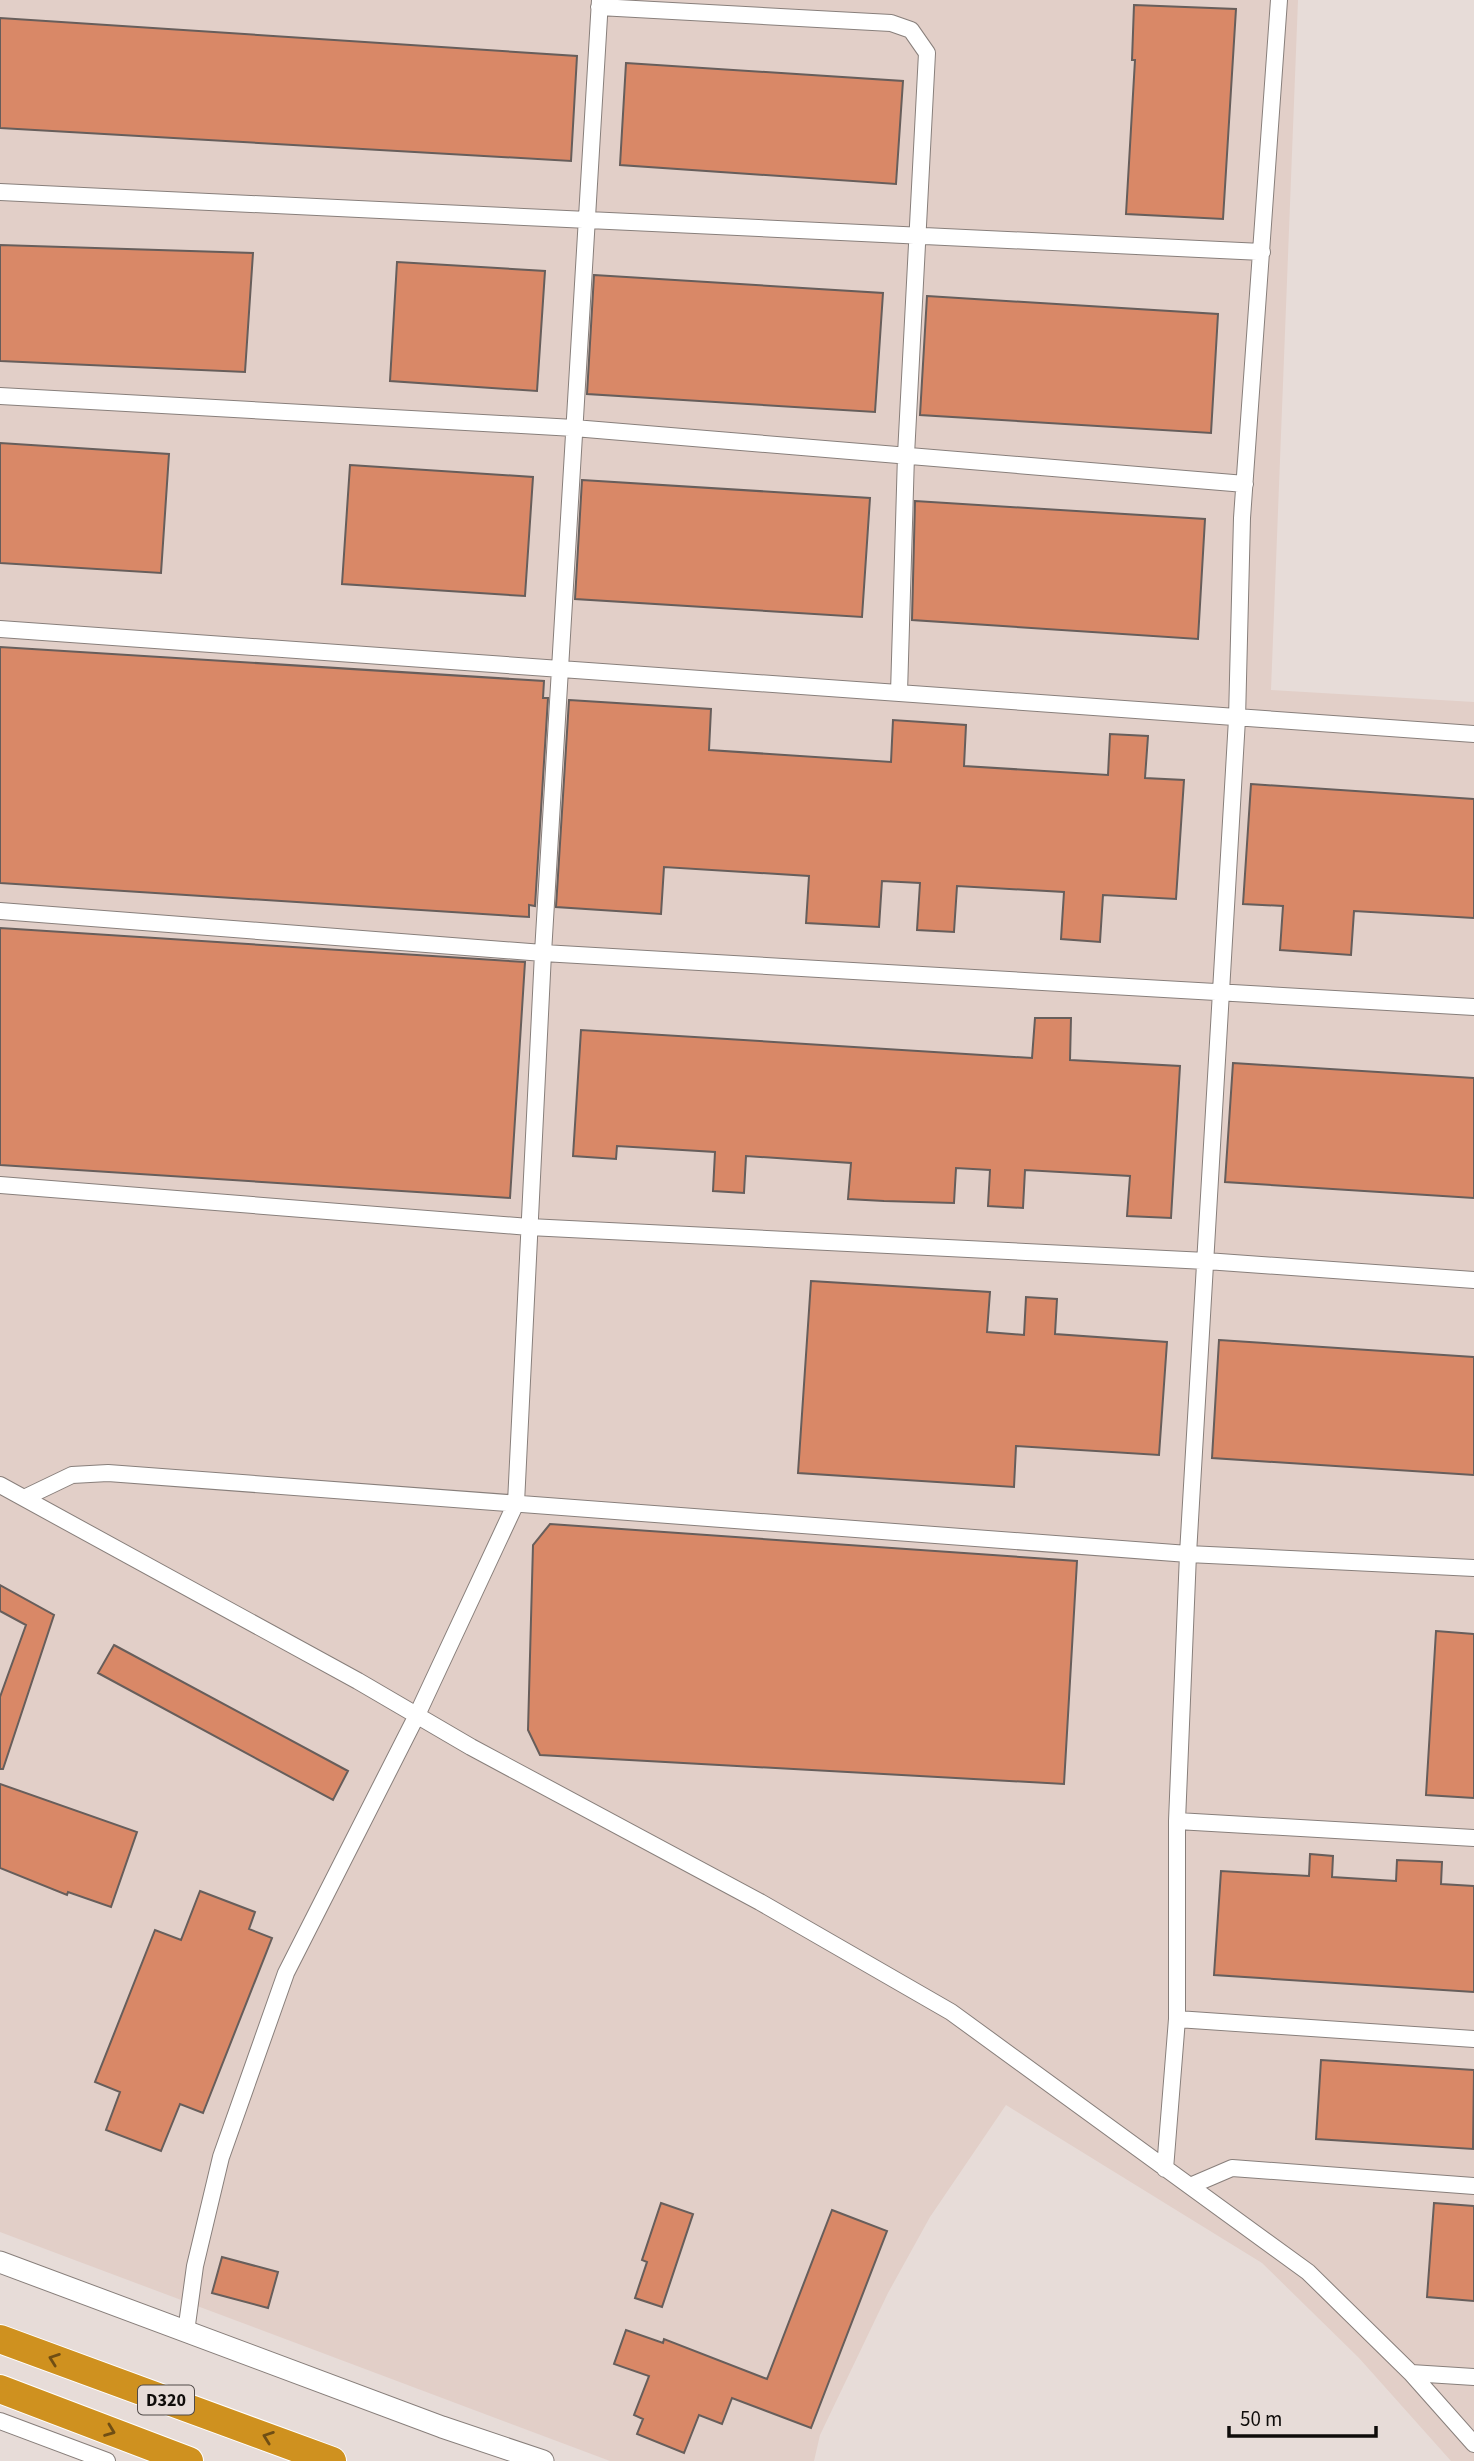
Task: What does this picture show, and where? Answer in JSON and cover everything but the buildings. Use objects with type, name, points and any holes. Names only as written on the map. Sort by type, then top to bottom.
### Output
[{"type":"highway","name":"D320","points":[[0,2339],[332,2461]]},
{"type":"highway","name":"D320","points":[[0,2389],[189,2461]]},
{"type":"street","points":[[1165,2169],[1177,2019],[1177,1821],[1188,1555],[1237,719],[1245,484],[1279,0]]},
{"type":"street","points":[[186,2332],[195,2266],[221,2157],[286,1973],[417,1715],[516,1503],[543,953],[599,4],[891,23],[911,30],[924,45],[929,61],[916,234],[899,693]]},
{"type":"street","points":[[0,192],[1262,252]]},
{"type":"street","points":[[0,396],[574,428],[1245,484]]},
{"type":"street","points":[[0,629],[1474,734]]},
{"type":"street","points":[[0,911],[543,953],[1474,1007]]},
{"type":"street","points":[[0,1185],[529,1227],[1206,1261],[1474,1280]]},
{"type":"street","points":[[24,1498],[72,1475],[108,1473],[1188,1555],[1474,1568]]},
{"type":"street","points":[[0,1485],[760,1902],[951,2012],[1308,2272],[1411,2373],[1474,2444]]},
{"type":"street","points":[[1177,1821],[1474,1838]]},
{"type":"street","points":[[1177,2019],[1474,2039]]},
{"type":"street","points":[[1190,2186],[1232,2168],[1474,2186]]},
{"type":"street","points":[[0,2262],[442,2427],[543,2461]]},
{"type":"street","points":[[1411,2373],[1474,2376]]},
{"type":"street","points":[[0,2421],[107,2461]]},
{"type":"shaded area","points":[[0,0],[1298,0],[1271,690],[1474,702],[1474,2461],[1451,2461],[1359,2358],[1262,2263],[1006,2105],[930,2217],[888,2293],[820,2435],[814,2461],[610,2461],[0,2232]]}]
